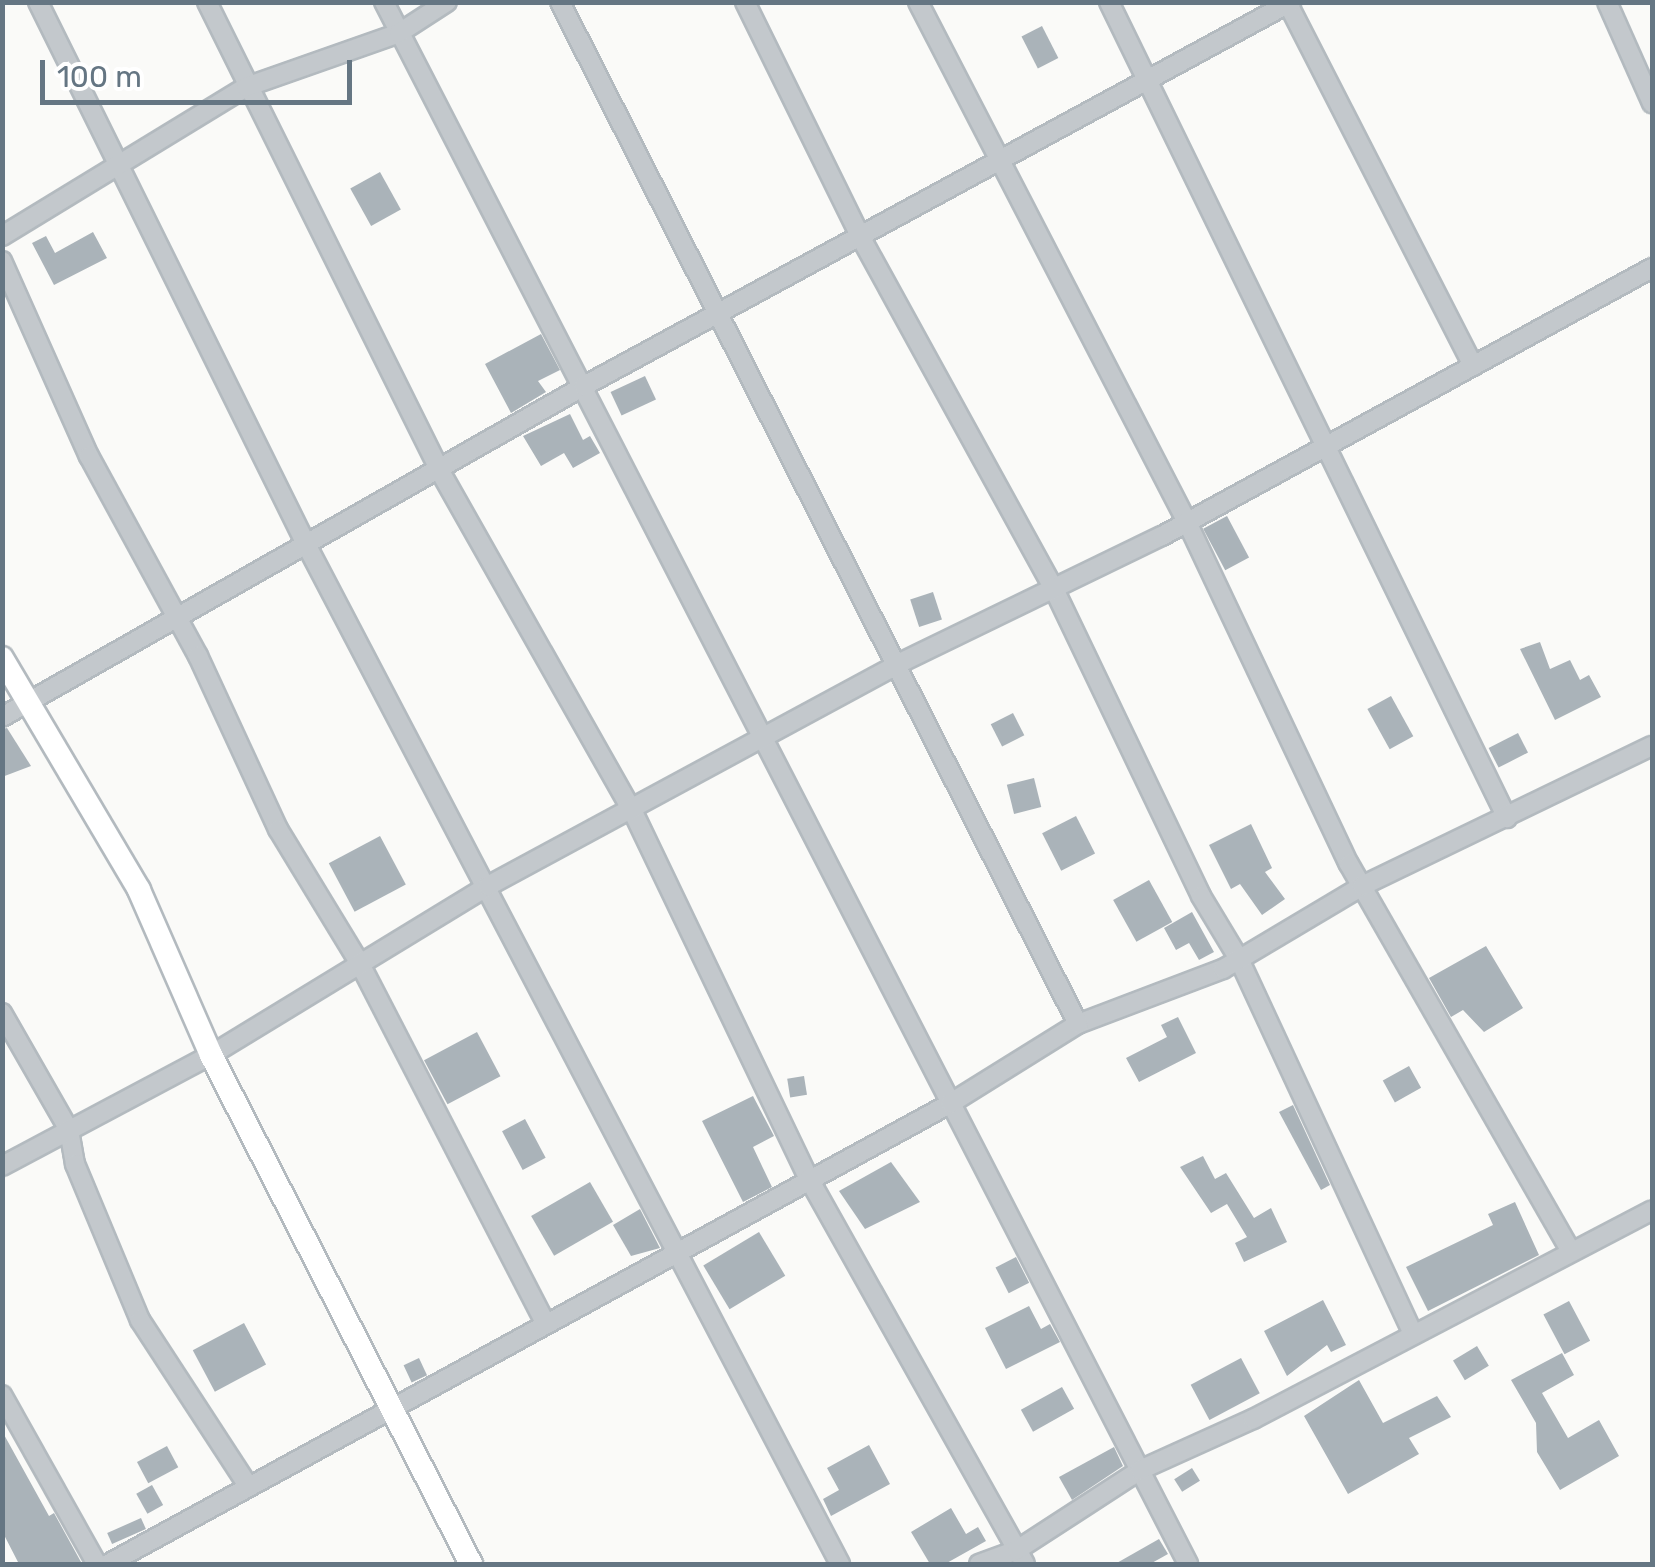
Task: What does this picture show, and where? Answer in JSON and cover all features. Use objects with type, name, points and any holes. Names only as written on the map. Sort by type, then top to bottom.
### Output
[{"type":"street","points":[[38,2],[308,548],[488,886],[674,1254],[840,1564]]},
{"type":"street","points":[[207,2],[440,473],[632,812],[809,1179],[1021,1557]]},
{"type":"street","points":[[384,2],[1188,1564]]},
{"type":"street","points":[[2,236],[246,86],[399,33],[447,2]]},
{"type":"street","points":[[560,2],[900,664],[1078,1024]]},
{"type":"street","points":[[745,2],[860,238],[1054,589],[1201,896],[1240,959],[1413,1334]]},
{"type":"street","points":[[918,2],[1187,522],[1362,886],[1571,1251]]},
{"type":"street","points":[[1109,2],[1151,79],[1507,818]]},
{"type":"street","points":[[1607,2],[1652,103]]},
{"type":"street","points":[[2,717],[26,708],[440,473],[584,386],[1289,3],[1473,366]]},
{"type":"street","points":[[2,261],[90,456],[178,620],[278,830],[360,964],[544,1323]]},
{"type":"street","points":[[2,1166],[211,1055],[488,886],[764,742],[900,664],[1187,522],[1652,268]]},
{"type":"street","points":[[2,658],[26,708],[139,890],[211,1055],[472,1564]]},
{"type":"street","points":[[108,1564],[950,1103],[1078,1024],[1240,959],[1362,886],[1652,746]]},
{"type":"street","points":[[2,1013],[68,1130],[75,1164],[140,1320],[249,1487]]},
{"type":"street","points":[[979,1564],[1021,1557],[1140,1470],[1652,1210]]},
{"type":"street","points":[[2,1395],[97,1564]]},
{"type":"building","points":[[1042,26],[1058,58],[1038,69],[1022,36]]},
{"type":"building","points":[[380,172],[401,210],[371,226],[350,188]]},
{"type":"building","points":[[93,232],[107,258],[54,285],[32,243],[46,236],[55,253]]},
{"type":"building","points":[[541,334],[560,370],[538,381],[546,392],[511,413],[485,364]]},
{"type":"building","points":[[645,376],[656,400],[622,416],[611,392]]},
{"type":"building","points":[[570,414],[583,440],[590,436],[600,453],[573,468],[564,453],[541,466],[523,436]]},
{"type":"building","points":[[1227,516],[1249,557],[1225,570],[1203,529]]},
{"type":"building","points":[[933,592],[942,620],[919,627],[910,599]]},
{"type":"building","points":[[1540,642],[1550,669],[1570,660],[1580,680],[1589,675],[1601,697],[1555,720],[1520,649]]},
{"type":"building","points":[[1391,696],[1413,736],[1390,749],[1367,709]]},
{"type":"building","points":[[1013,713],[1024,735],[1002,747],[991,724]]},
{"type":"building","points":[[7,728],[31,766],[2,777],[2,729]]},
{"type":"building","points":[[1518,733],[1528,753],[1499,768],[1489,748]]},
{"type":"building","points":[[1034,778],[1041,807],[1014,814],[1007,785]]},
{"type":"building","points":[[1076,816],[1095,853],[1061,871],[1042,833]]},
{"type":"building","points":[[1251,824],[1272,868],[1265,872],[1285,899],[1262,915],[1240,884],[1231,889],[1209,845]]},
{"type":"building","points":[[380,836],[406,885],[355,912],[329,863]]},
{"type":"building","points":[[1149,880],[1172,922],[1136,942],[1113,900]]},
{"type":"building","points":[[1192,912],[1214,952],[1199,960],[1189,943],[1176,950],[1164,928]]},
{"type":"building","points":[[1486,946],[1523,1008],[1484,1032],[1463,1010],[1451,1017],[1429,978]]},
{"type":"building","points":[[1178,1017],[1196,1053],[1139,1082],[1126,1058],[1167,1037],[1161,1025]]},
{"type":"building","points":[[477,1032],[500,1076],[447,1104],[424,1060]]},
{"type":"building","points":[[1409,1066],[1421,1088],[1395,1102],[1383,1081]]},
{"type":"building","points":[[804,1076],[807,1095],[790,1097],[787,1079]]},
{"type":"building","points":[[753,1096],[774,1136],[753,1147],[772,1187],[743,1202],[702,1121]]},
{"type":"building","points":[[1293,1105],[1330,1185],[1321,1190],[1279,1112]]},
{"type":"building","points":[[525,1119],[546,1158],[523,1170],[502,1131]]},
{"type":"building","points":[[1203,1156],[1215,1179],[1226,1173],[1254,1218],[1271,1208],[1287,1242],[1244,1262],[1235,1243],[1247,1237],[1227,1204],[1211,1213],[1180,1167]]},
{"type":"building","points":[[891,1162],[920,1202],[865,1229],[839,1191]]},
{"type":"building","points":[[590,1182],[613,1222],[554,1256],[531,1216]]},
{"type":"building","points":[[1515,1202],[1539,1255],[1428,1311],[1406,1267],[1493,1225],[1488,1214]]},
{"type":"building","points":[[640,1209],[660,1248],[631,1256],[613,1225]]},
{"type":"building","points":[[759,1232],[785,1276],[730,1309],[703,1265]]},
{"type":"building","points":[[1016,1257],[1029,1283],[1009,1293],[996,1267]]},
{"type":"building","points":[[1323,1300],[1346,1345],[1331,1352],[1327,1345],[1287,1376],[1264,1331]]},
{"type":"building","points":[[1569,1301],[1590,1341],[1565,1354],[1543,1315]]},
{"type":"building","points":[[1029,1306],[1041,1329],[1050,1324],[1060,1342],[1006,1369],[985,1328]]},
{"type":"building","points":[[244,1323],[266,1364],[215,1392],[193,1350]]},
{"type":"building","points":[[1477,1346],[1489,1366],[1465,1380],[1453,1360]]},
{"type":"building","points":[[1562,1353],[1574,1375],[1542,1393],[1568,1438],[1599,1420],[1619,1456],[1560,1490],[1537,1452],[1536,1423],[1511,1380]]},
{"type":"building","points":[[419,1358],[427,1375],[412,1382],[404,1365]]},
{"type":"building","points":[[1241,1358],[1260,1393],[1209,1420],[1191,1385]]},
{"type":"building","points":[[1359,1380],[1383,1423],[1437,1396],[1451,1417],[1409,1438],[1419,1454],[1348,1494],[1304,1416]]},
{"type":"building","points":[[1062,1387],[1074,1409],[1033,1432],[1021,1410]]},
{"type":"building","points":[[2,1431],[49,1516],[54,1513],[81,1562],[19,1564],[2,1531]]},
{"type":"building","points":[[869,1445],[890,1484],[831,1516],[823,1499],[839,1490],[827,1468]]},
{"type":"building","points":[[167,1446],[178,1467],[148,1483],[137,1462]]},
{"type":"building","points":[[1114,1447],[1123,1466],[1072,1500],[1059,1477]]},
{"type":"building","points":[[1192,1468],[1200,1481],[1182,1492],[1174,1479]]},
{"type":"building","points":[[152,1485],[163,1505],[147,1514],[136,1494]]},
{"type":"building","points":[[951,1508],[966,1534],[978,1527],[986,1541],[945,1564],[930,1564],[911,1532]]},
{"type":"building","points":[[141,1518],[146,1529],[112,1544],[107,1533]]},
{"type":"building","points":[[1159,1539],[1168,1554],[1150,1564],[1115,1564]]}]
